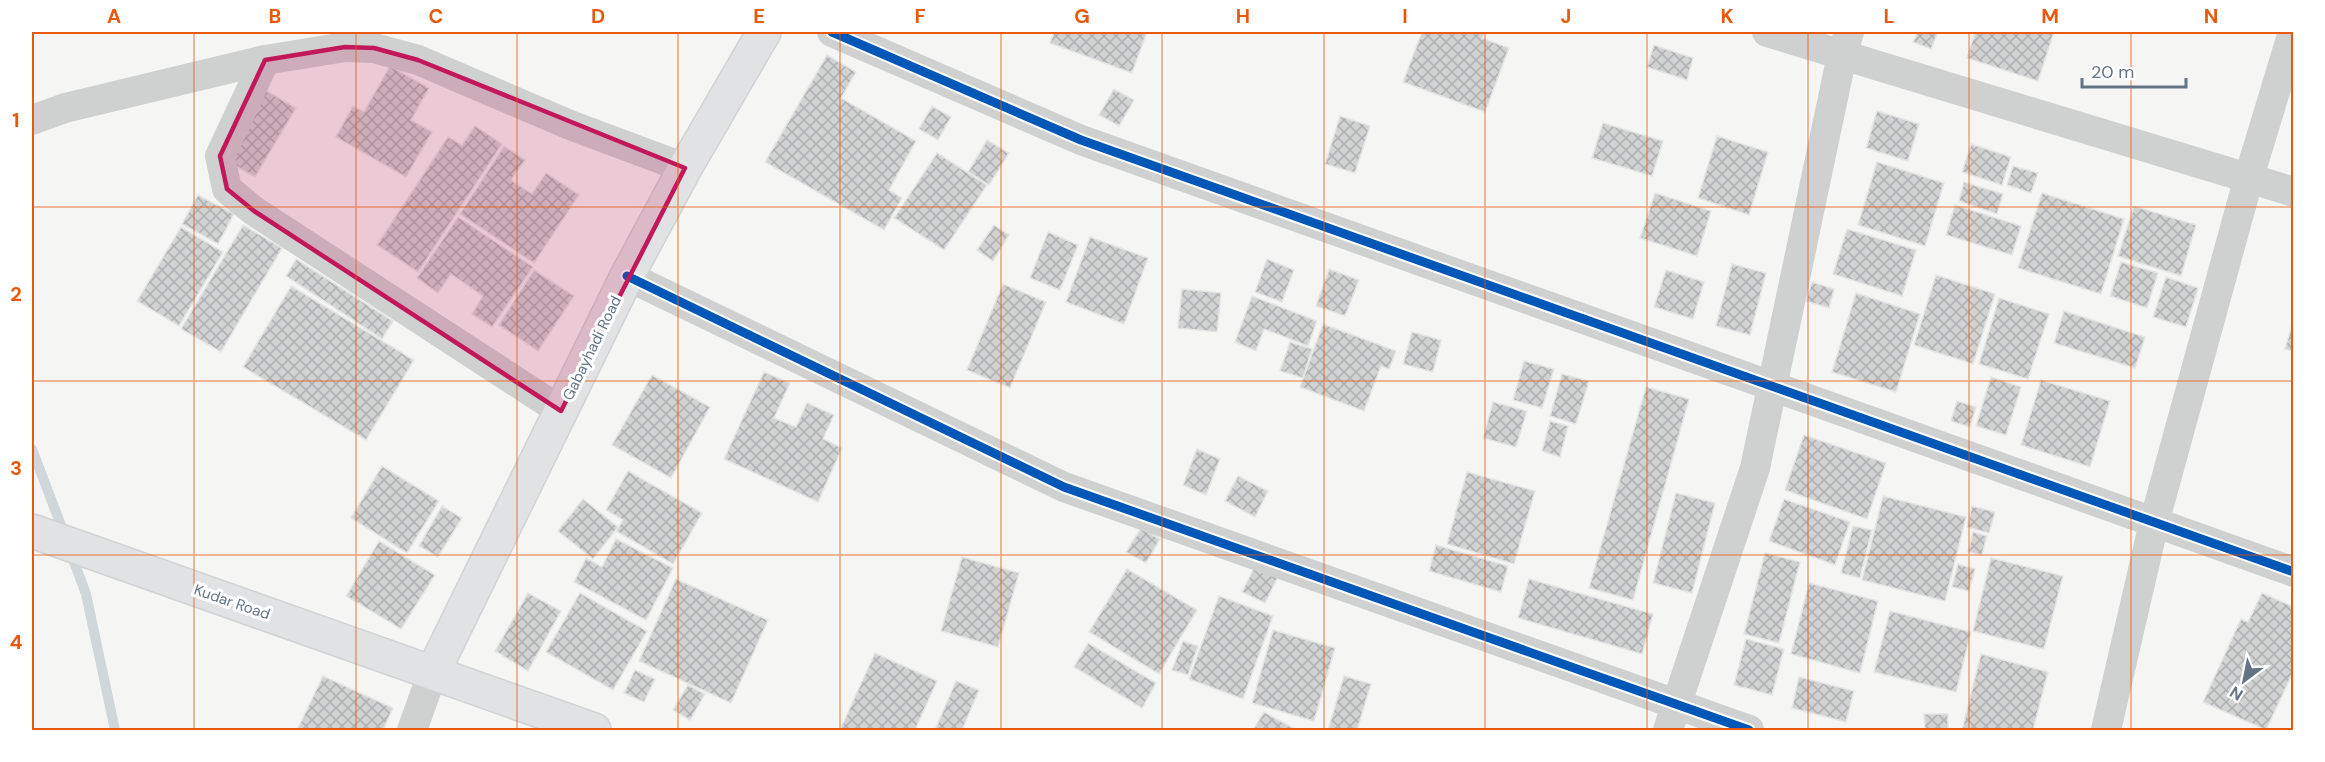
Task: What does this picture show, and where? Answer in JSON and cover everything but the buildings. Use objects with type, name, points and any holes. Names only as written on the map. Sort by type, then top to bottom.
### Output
[{"type":"street","name":"Gabayhadi Road","points":[[433,672],[627,276],[685,168],[764,32]]},
{"type":"street","points":[[832,32],[1081,140],[2294,572]]},
{"type":"street","points":[[1767,32],[1846,43],[2294,192]]},
{"type":"street","points":[[2106,730],[2154,523],[2249,177],[2293,32]]},
{"type":"street","points":[[1673,718],[1755,468],[1846,43]]},
{"type":"street","points":[[32,120],[65,108],[265,60],[345,46],[374,48],[418,60],[548,116],[685,168]]},
{"type":"street","points":[[265,60],[220,156],[226,189],[254,211],[561,411]]},
{"type":"street","points":[[627,276],[1064,487],[1673,718],[1749,730]]},
{"type":"street","name":"Kudar Road","points":[[32,531],[594,730]]},
{"type":"street","points":[[412,730],[433,672]]},
{"type":"highlighted area","points":[[345,47],[374,48],[418,60],[685,168],[561,411],[254,211],[227,189],[220,156],[265,60]]},
{"type":"waterway","points":[[32,449],[65,536]]},
{"type":"waterway","points":[[70,551],[86,594],[115,730]]},
{"type":"cycle path","points":[[832,32],[1081,140],[2294,572]]},
{"type":"cycle path","points":[[627,276],[1064,487],[1749,730]]}]
